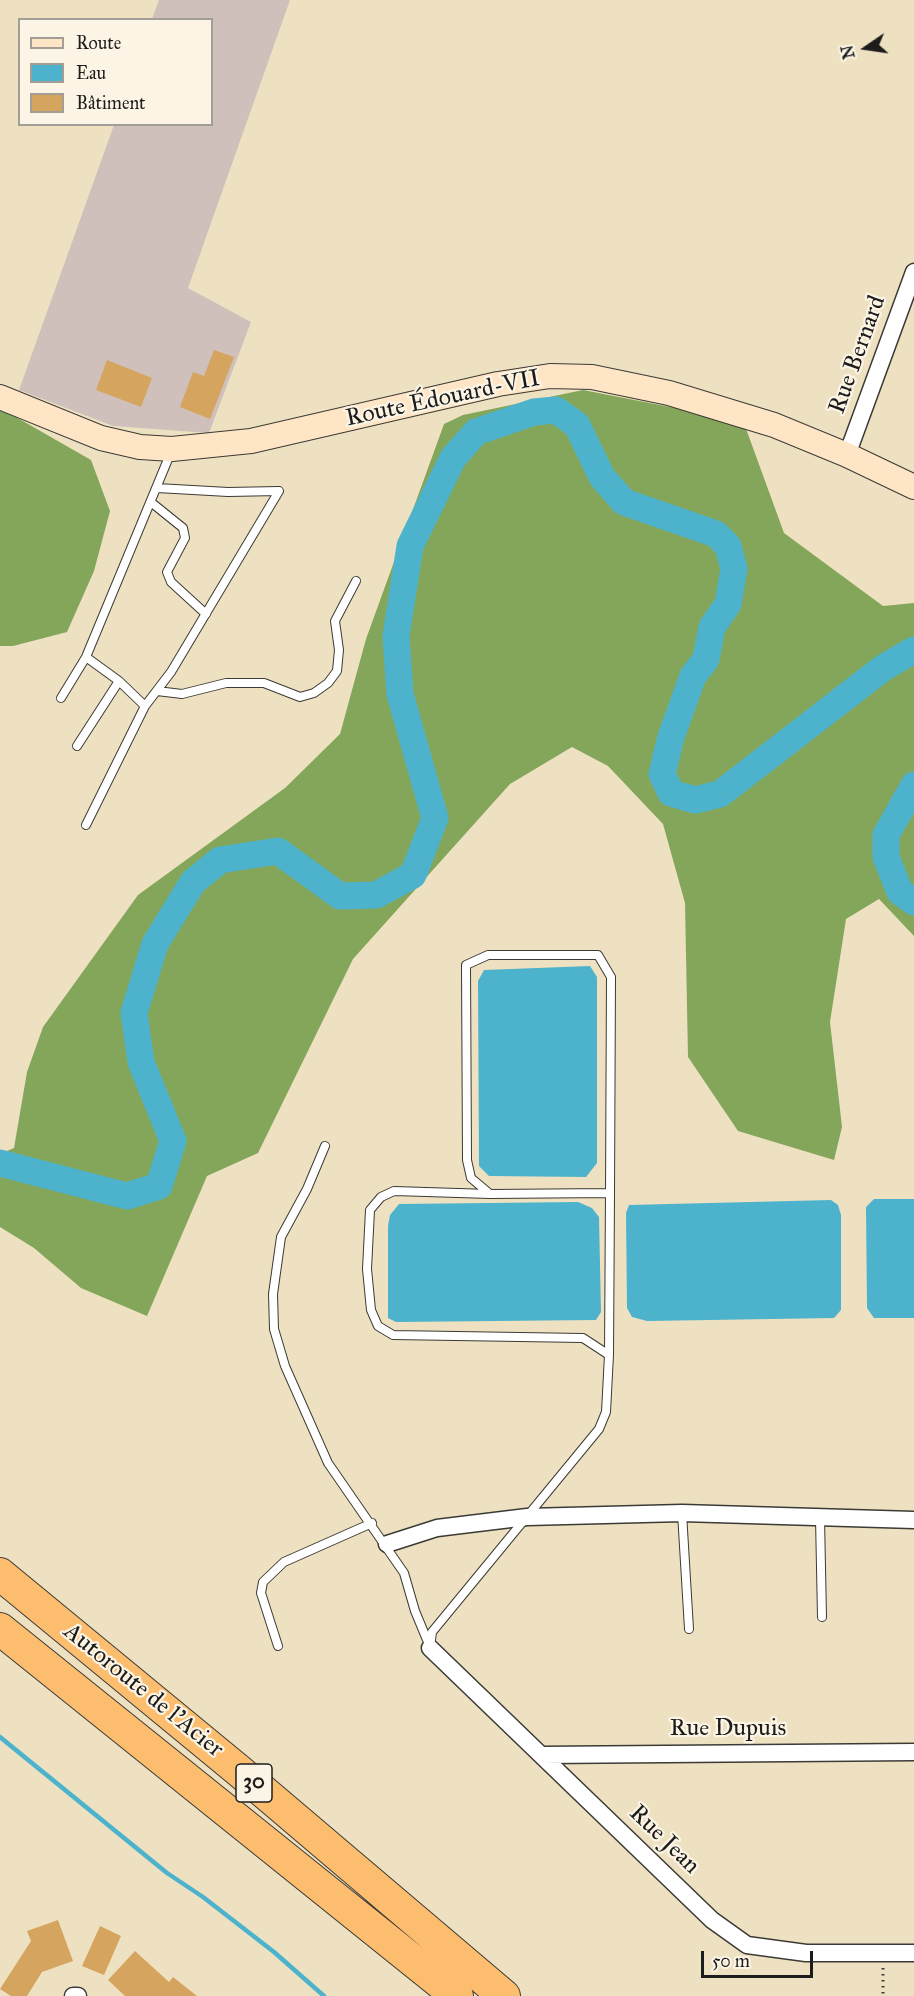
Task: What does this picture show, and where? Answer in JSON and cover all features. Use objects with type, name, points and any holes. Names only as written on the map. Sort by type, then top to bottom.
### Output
[{"type":"highway","name":"Autoroute de l'Acier","points":[[0,1574],[238,1770],[504,1996]]},
{"type":"highway","name":"Autoroute de l'Acier","points":[[0,1629],[457,1996]]},
{"type":"main road","name":"Route Édouard-VII","points":[[0,397],[101,438],[140,447],[172,449],[251,441],[498,384],[563,376],[605,379],[684,397],[774,425],[847,455],[914,487]]},
{"type":"street","name":"Rue Bernard","points":[[847,455],[914,272]]},
{"type":"street","points":[[387,1544],[437,1528],[527,1517],[681,1513],[914,1520]]},
{"type":"street","name":"Rue Jean","points":[[430,1648],[712,1920],[747,1945],[806,1953],[914,1953]]},
{"type":"street","name":"Rue Dupuis","points":[[542,1755],[914,1752]]},
{"type":"street","points":[[73,1996],[78,1996]]},
{"type":"lane","points":[[61,698],[86,657],[152,503],[172,449]]},
{"type":"lane","points":[[86,825],[145,706],[206,614],[279,491],[228,492],[157,488]]},
{"type":"lane","points":[[152,503],[183,528],[185,538],[167,572],[171,582],[206,614]]},
{"type":"lane","points":[[157,691],[182,694],[225,683],[264,683],[300,697],[314,693],[328,683],[336,671],[339,650],[334,621],[356,581]]},
{"type":"lane","points":[[86,657],[119,681],[145,706]]},
{"type":"lane","points":[[77,746],[119,681]]},
{"type":"lane","points":[[430,1648],[432,1632],[599,1429],[606,1412],[609,1354],[611,977],[598,955],[546,953],[488,955],[466,965],[467,1160],[471,1178],[490,1194]]},
{"type":"lane","points":[[325,1146],[307,1189],[281,1237],[273,1294],[274,1329],[285,1366],[328,1463],[387,1544],[404,1573],[415,1611],[430,1648]]},
{"type":"lane","points":[[609,1354],[583,1338],[393,1335],[378,1326],[371,1310],[366,1269],[370,1210],[381,1197],[394,1191],[610,1194]]},
{"type":"lane","points":[[681,1513],[689,1629]]},
{"type":"lane","points":[[820,1518],[822,1617]]},
{"type":"lane","points":[[278,1646],[261,1593],[263,1582],[284,1562],[372,1523]]},
{"type":"path","points":[[883,1953],[883,1996]]},
{"type":"shaded area","points":[[159,0],[290,0],[188,288],[251,322],[209,433],[113,426],[19,390],[114,126],[213,126],[213,18],[152,18]]},
{"type":"green space","points":[[583,390],[696,412],[745,426],[784,533],[883,606],[914,603],[914,936],[879,899],[846,919],[830,1022],[842,1127],[834,1160],[738,1131],[688,1057],[685,903],[663,824],[608,766],[572,747],[510,784],[353,959],[258,1153],[207,1176],[147,1316],[81,1288],[34,1248],[0,1227],[0,1154],[14,1148],[27,1072],[43,1027],[138,895],[285,788],[340,734],[366,639],[444,424],[463,415]]},
{"type":"green space","points":[[0,408],[91,460],[110,511],[94,571],[67,632],[13,646],[0,646]]},
{"type":"water","points":[[590,966],[597,977],[597,1163],[586,1177],[489,1176],[479,1166],[478,981],[484,970]]},
{"type":"water","points":[[874,1199],[914,1199],[914,1318],[874,1318],[867,1308],[866,1207]]},
{"type":"water","points":[[831,1200],[838,1205],[841,1215],[841,1310],[834,1318],[647,1321],[632,1317],[627,1308],[626,1213],[629,1205]]},
{"type":"water","points":[[578,1202],[592,1208],[599,1217],[601,1312],[596,1320],[396,1322],[388,1318],[388,1226],[390,1215],[399,1204]]},
{"type":"building","points":[[214,350],[234,357],[210,419],[180,407],[193,372],[204,376]]},
{"type":"building","points":[[107,360],[152,378],[141,407],[96,390]]},
{"type":"building","points":[[58,1920],[73,1961],[42,1972],[27,1996],[11,1996],[0,1989],[31,1941],[27,1931]]},
{"type":"building","points":[[100,1926],[121,1936],[104,1975],[82,1966]]},
{"type":"building","points":[[135,1951],[169,1982],[173,1977],[197,1996],[125,1996],[108,1980]]},
{"type":"waterway","points":[[0,1163],[127,1196],[159,1186],[173,1141],[141,1062],[134,1013],[155,944],[193,882],[220,860],[278,851],[340,896],[376,895],[413,875],[435,818],[400,694],[396,636],[410,546],[453,458],[476,432],[534,412],[556,410],[577,425],[602,477],[624,502],[716,534],[728,546],[734,569],[728,604],[712,627],[706,659],[693,676],[671,737],[662,774],[671,793],[695,800],[720,794],[883,668],[914,650]]},
{"type":"waterway","points":[[914,785],[886,835],[886,857],[900,892],[914,902]]},
{"type":"waterway","points":[[0,1737],[167,1873],[203,1897],[274,1952],[324,1996]]}]
